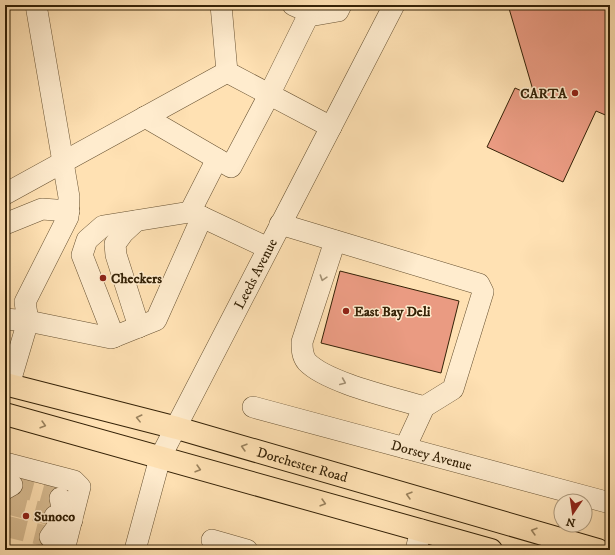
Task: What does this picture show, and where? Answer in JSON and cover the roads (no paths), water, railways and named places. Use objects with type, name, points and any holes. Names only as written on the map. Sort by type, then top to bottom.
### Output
[{"type":"main road","name":"Dorchester Road","points":[[7,384],[177,428],[598,550]]},
{"type":"main road","points":[[5,414],[160,458],[418,540],[491,550]]},
{"type":"street","points":[[7,384],[28,321],[25,302],[68,217],[69,211],[69,197],[36,5]]},
{"type":"street","points":[[221,5],[228,72]]},
{"type":"street","points":[[145,117],[231,167],[269,95],[301,9],[315,15],[338,11],[341,5]]},
{"type":"street","name":"Leeds Avenue","points":[[136,550],[160,458],[177,428],[280,224],[394,5]]},
{"type":"street","points":[[5,194],[228,72]]},
{"type":"street","points":[[228,72],[331,127]]},
{"type":"street","points":[[5,319],[28,321],[111,338],[156,320],[217,159]]},
{"type":"street","points":[[5,224],[42,209],[69,211]]},
{"type":"street","points":[[114,337],[82,255],[87,240],[103,226],[196,214],[268,248]]},
{"type":"street","points":[[136,221],[122,234],[115,244],[116,255],[138,327]]},
{"type":"street","points":[[280,224],[479,284],[483,292],[453,390],[424,407],[405,448]]},
{"type":"street","points":[[335,241],[302,342],[302,352],[304,356],[307,361],[317,370],[346,384],[424,407]]},
{"type":"street","name":"Dorsey Avenue","points":[[253,407],[610,503]]},
{"type":"street","points":[[5,463],[74,481],[80,487],[63,513],[57,544]]},
{"type":"street","points":[[212,540],[247,550]]},
{"type":"tunnel","points":[[12,485],[60,498]]},
{"type":"tunnel","points":[[5,503],[55,516]]},
{"type":"tunnel","points":[[5,526],[50,537]]},
{"type":"place","name":"CARTA","points":[[575,93]]},
{"type":"place","name":"Checkers","points":[[103,278]]},
{"type":"place","name":"East Bay Deli","points":[[346,311]]},
{"type":"place","name":"Sunoco","points":[[26,516]]}]
